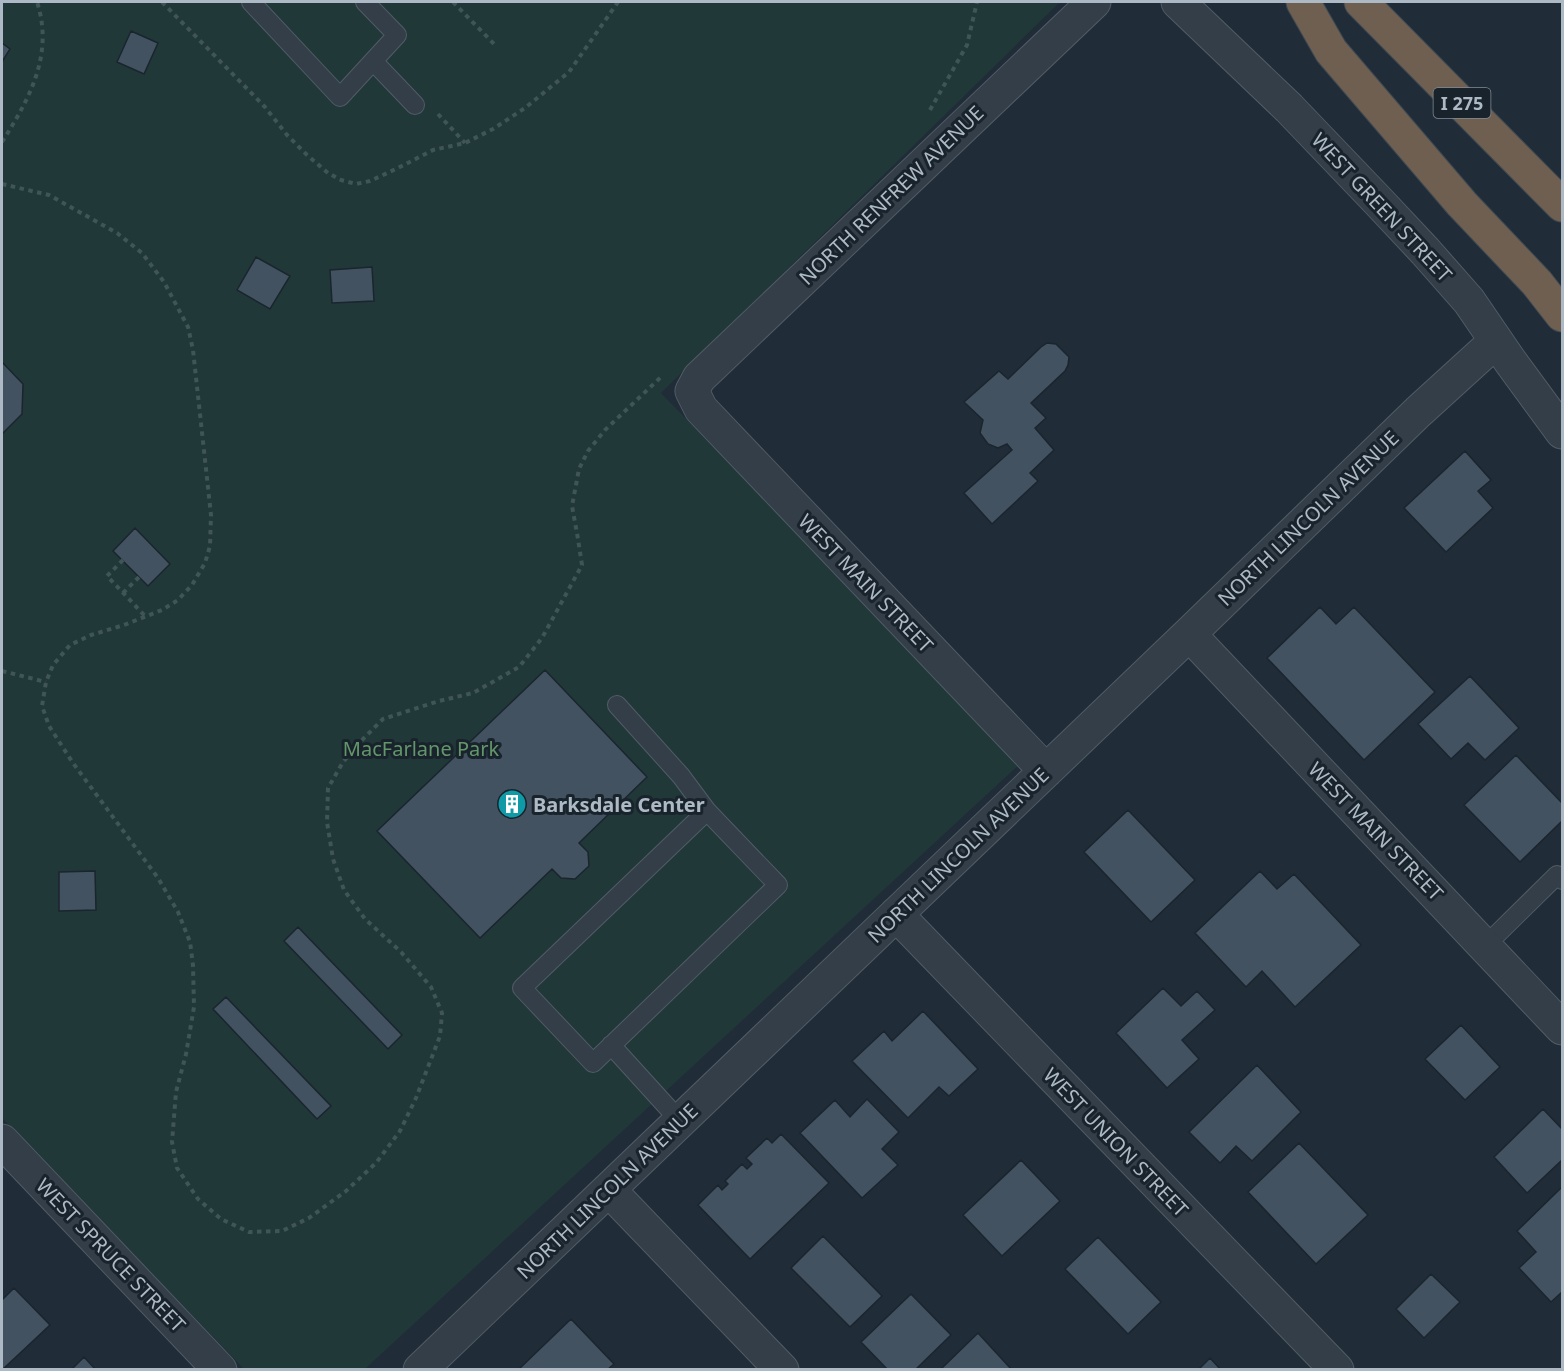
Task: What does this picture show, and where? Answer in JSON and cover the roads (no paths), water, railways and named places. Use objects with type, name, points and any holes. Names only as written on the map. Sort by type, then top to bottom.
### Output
[{"type":"highway","points":[[1303,2],[1331,51],[1462,204],[1537,283],[1563,315]]},
{"type":"highway","name":"I 275","points":[[1361,2],[1563,205]]},
{"type":"street","name":"NORTH RENFREW AVENUE","points":[[692,391],[699,378],[1094,2]]},
{"type":"street","name":"WEST GREEN STREET","points":[[1178,2],[1289,108],[1469,301],[1563,432]]},
{"type":"street","name":"NORTH LINCOLN AVENUE","points":[[420,1370],[1418,412],[1497,341]]},
{"type":"street","name":"WEST MAIN STREET","points":[[692,391],[700,409],[1046,771]]},
{"type":"street","name":"WEST MAIN STREET","points":[[1189,634],[1563,1028]]},
{"type":"street","name":"WEST UNION STREET","points":[[896,914],[1337,1370]]},
{"type":"street","name":"WEST SPRUCE STREET","points":[[2,1141],[220,1370]]},
{"type":"street","points":[[609,1190],[782,1370]]},
{"type":"lane","points":[[250,2],[340,97],[397,35],[365,2]]},
{"type":"lane","points":[[373,61],[415,105]]},
{"type":"lane","points":[[617,705],[681,776],[707,811],[778,885],[593,1062],[522,988],[707,811]]},
{"type":"lane","points":[[1485,946],[1557,875],[1563,880]]},
{"type":"lane","points":[[611,1045],[680,1121]]},
{"type":"place","name":"Barksdale Center","points":[[512,804]]},
{"type":"park label","name":"MacFarlane Park","points":[[421,748]]}]
